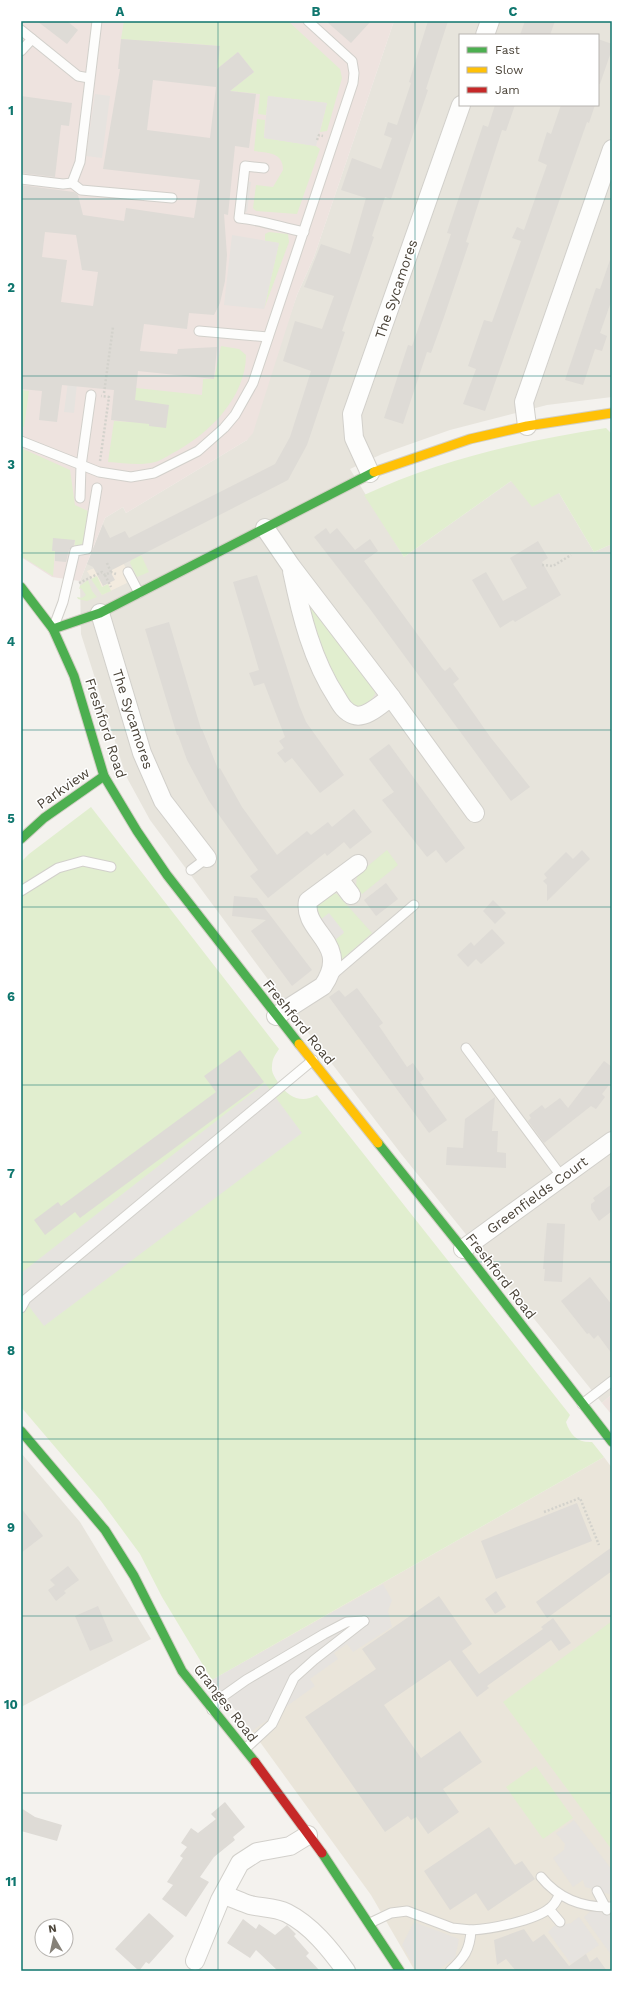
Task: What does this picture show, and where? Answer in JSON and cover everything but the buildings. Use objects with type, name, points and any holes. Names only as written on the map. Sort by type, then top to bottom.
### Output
[{"type":"street","points":[[485,34],[490,21]]},
{"type":"street","name":"The Sycamores","points":[[370,473],[354,438],[352,414],[461,106]]},
{"type":"street","points":[[527,426],[524,402],[612,149]]},
{"type":"street","points":[[53,629],[100,613],[370,473],[470,439],[527,426],[612,413]]},
{"type":"street","points":[[265,528],[291,566],[391,697],[475,813]]},
{"type":"street","points":[[291,566],[298,601],[311,647],[327,683],[345,710],[354,715],[363,716],[391,697]]},
{"type":"street","name":"Freshford Road","points":[[21,587],[53,629],[74,676],[91,728],[104,776],[136,831],[167,875],[276,1016],[313,1060],[463,1249],[612,1442]]},
{"type":"street","name":"The Sycamores","points":[[100,613],[142,753],[163,801],[207,858]]},
{"type":"street","name":"Parkview","points":[[21,839],[44,818],[104,776]]},
{"type":"street","points":[[276,1016],[323,986],[328,978],[332,957],[328,944],[310,918],[307,908],[308,901],[358,864]]},
{"type":"street","points":[[339,879],[351,895]]},
{"type":"street","name":"Greenfields Court","points":[[463,1249],[612,1141]]},
{"type":"street","name":"Granges Road","points":[[21,1431],[105,1530],[134,1576],[182,1670],[212,1710],[245,1749],[308,1835],[370,1923],[400,1971]]},
{"type":"street","points":[[195,1961],[210,1924],[240,1863],[257,1852],[290,1846],[308,1835]]},
{"type":"street","points":[[224,1895],[251,1905],[286,1912],[302,1923],[327,1946],[346,1971]]},
{"type":"lane","points":[[72,183],[80,162],[97,21]]},
{"type":"lane","points":[[21,441],[99,472],[131,477],[154,473],[198,451],[224,428],[235,415],[253,383],[353,83],[354,72],[352,61],[308,21]]},
{"type":"lane","points":[[21,30],[78,76],[89,78]]},
{"type":"lane","points":[[21,51],[32,38]]},
{"type":"lane","points":[[264,168],[245,166],[239,218],[255,220],[271,226],[304,232]]},
{"type":"lane","points":[[21,178],[63,184],[72,183],[81,190],[172,198]]},
{"type":"lane","points":[[199,331],[268,337]]},
{"type":"lane","points":[[80,498],[81,466],[91,395]]},
{"type":"lane","points":[[53,629],[63,602],[75,552],[87,549],[97,488]]},
{"type":"lane","points":[[128,572],[139,593]]},
{"type":"lane","points":[[191,870],[207,858]]},
{"type":"lane","points":[[21,891],[58,868],[83,861],[111,867]]},
{"type":"lane","points":[[328,978],[414,905]]},
{"type":"lane","points":[[466,1048],[562,1177]]},
{"type":"lane","points":[[21,1308],[26,1299],[313,1060]]},
{"type":"lane","points":[[582,1404],[612,1381]]},
{"type":"lane","points":[[212,1710],[222,1697],[246,1680],[324,1634],[347,1622],[364,1621],[314,1660],[294,1678],[272,1724],[245,1749]]},
{"type":"lane","points":[[541,1877],[550,1888],[559,1895],[579,1903],[608,1908]]},
{"type":"lane","points":[[597,1891],[608,1908]]},
{"type":"lane","points":[[370,1923],[391,1913],[407,1911],[452,1928],[471,1930],[488,1929],[527,1919],[549,1909],[559,1895]]},
{"type":"lane","points":[[549,1909],[560,1922]]},
{"type":"lane","points":[[450,1971],[464,1959],[470,1941],[471,1930]]},
{"type":"path","points":[[317,140],[319,135],[325,136]]},
{"type":"path","points":[[104,396],[113,327]]},
{"type":"path","points":[[91,395],[109,397],[100,465]]},
{"type":"path","points":[[542,565],[553,566],[571,555]]},
{"type":"path","points":[[107,563],[111,572]]},
{"type":"path","points":[[77,583],[102,572],[113,591]]},
{"type":"path","points":[[105,575],[111,572],[120,575],[128,572]]},
{"type":"path","points":[[544,1512],[580,1498],[599,1545]]},
{"type":"shaded area","points":[[21,21],[394,21],[314,257],[297,295],[253,433],[247,440],[126,513],[123,507],[105,518],[80,581],[52,577],[21,557]]},
{"type":"shaded area","points":[[394,21],[612,21],[612,397],[547,405],[450,430],[382,454],[350,469],[404,557],[511,481],[559,493],[594,552],[612,544],[612,1394],[602,1403],[402,1155],[287,1005],[150,820],[126,776],[81,634],[80,581],[105,518],[123,507],[126,513],[247,440],[297,295],[314,257]]},
{"type":"shaded area","points":[[95,94],[110,96],[102,158],[86,156]]},
{"type":"shaded area","points":[[268,96],[327,103],[316,146],[264,138]]},
{"type":"shaded area","points":[[239,180],[251,182],[247,212],[235,211]]},
{"type":"shaded area","points":[[232,235],[279,243],[264,309],[224,305]]},
{"type":"shaded area","points":[[68,382],[77,383],[74,413],[64,412]]},
{"type":"shaded area","points":[[115,548],[126,568],[125,578],[127,583],[102,595],[87,571],[110,562]]},
{"type":"shaded area","points":[[329,913],[344,932],[336,939],[320,920]]},
{"type":"shaded area","points":[[265,1083],[302,1133],[44,1326],[21,1296],[21,1273]]},
{"type":"shaded area","points":[[612,1394],[612,1415],[602,1403]]},
{"type":"shaded area","points":[[21,1453],[80,1522],[151,1639],[21,1707]]},
{"type":"shaded area","points":[[604,1457],[612,1468],[612,1971],[415,1971],[371,1895],[252,1731],[212,1680]]},
{"type":"shaded area","points":[[383,1584],[392,1600],[388,1611],[392,1627],[353,1652],[347,1644],[334,1653],[338,1659],[310,1679],[315,1686],[252,1731],[212,1680]]},
{"type":"shaded area","points":[[574,1820],[612,1870],[612,1895],[585,1887],[583,1880],[573,1887],[553,1858],[564,1850],[565,1844],[556,1833]]},
{"type":"shaded area","points":[[591,1911],[612,1912],[612,1956],[584,1917]]},
{"type":"shaded area","points":[[579,1917],[599,1945],[571,1964],[548,1932],[554,1926],[571,1923]]},
{"type":"shaded area","points":[[414,1922],[459,1939],[455,1958],[436,1971],[417,1971],[402,1945]]},
{"type":"green space","points":[[124,21],[288,21],[340,69],[342,78],[327,131],[320,132],[327,103],[268,96],[266,115],[258,114],[260,94],[230,91],[254,72],[238,52],[217,69],[219,46],[159,41],[157,60],[151,42],[121,39]]},
{"type":"green space","points":[[257,119],[265,120],[264,138],[316,146],[320,149],[297,214],[256,211],[253,208],[256,185],[273,187],[283,170],[280,160],[274,154],[254,151]]},
{"type":"green space","points":[[269,232],[288,234],[289,242],[264,309],[279,243],[265,241],[265,234]]},
{"type":"green space","points":[[221,346],[239,349],[246,355],[244,371],[232,400],[211,426],[185,446],[163,459],[138,464],[108,462],[114,421],[132,422],[136,388],[202,395],[203,379],[214,379]]},
{"type":"green space","points":[[21,390],[29,391],[24,427],[21,426]]},
{"type":"green space","points":[[606,428],[612,434],[612,544],[594,552],[559,493],[532,507],[511,481],[404,557],[364,495],[393,482],[453,461],[513,445]]},
{"type":"green space","points":[[21,448],[70,470],[75,505],[90,512],[84,543],[74,549],[75,540],[52,551],[55,551],[53,576],[21,556]]},
{"type":"green space","points":[[141,555],[149,572],[137,577],[130,563],[131,560]]},
{"type":"green space","points":[[97,576],[102,587],[108,584],[111,591],[102,595],[91,579]]},
{"type":"green space","points":[[88,580],[92,591],[97,597],[87,601],[78,599],[77,597],[82,598],[86,595],[81,588],[79,589],[80,586]]},
{"type":"green space","points":[[308,598],[376,687],[373,697],[361,707],[348,705],[331,672],[315,633]]},
{"type":"green space","points":[[91,807],[279,1049],[273,1059],[272,1071],[279,1084],[291,1096],[296,1098],[306,1099],[317,1095],[570,1415],[566,1422],[572,1434],[579,1440],[592,1442],[604,1457],[212,1680],[162,1597],[140,1554],[101,1501],[21,1407],[21,862],[29,854]]},
{"type":"green space","points":[[387,850],[398,865],[362,894],[356,887],[357,875]]},
{"type":"green space","points":[[332,893],[337,894],[372,933],[340,961],[336,939],[344,933],[320,920],[316,906]]},
{"type":"green space","points":[[612,1621],[612,1850],[503,1702]]},
{"type":"green space","points":[[536,1766],[573,1818],[543,1839],[506,1787]]},
{"type":"traffic: fast","points":[[53,629],[100,613],[374,472]]},
{"type":"traffic: fast","points":[[21,587],[53,629],[74,676],[104,776],[137,831],[167,875],[299,1044]]},
{"type":"traffic: fast","points":[[21,839],[44,818],[104,776]]},
{"type":"traffic: fast","points":[[378,1143],[463,1249],[612,1442]]},
{"type":"traffic: fast","points":[[21,1431],[105,1530],[134,1576],[182,1671],[255,1762]]},
{"type":"traffic: fast","points":[[322,1853],[400,1971]]},
{"type":"traffic: slow","points":[[374,472],[470,439],[527,426],[612,413]]},
{"type":"traffic: slow","points":[[299,1044],[378,1143]]},
{"type":"traffic: jam","points":[[255,1762],[322,1853]]}]
